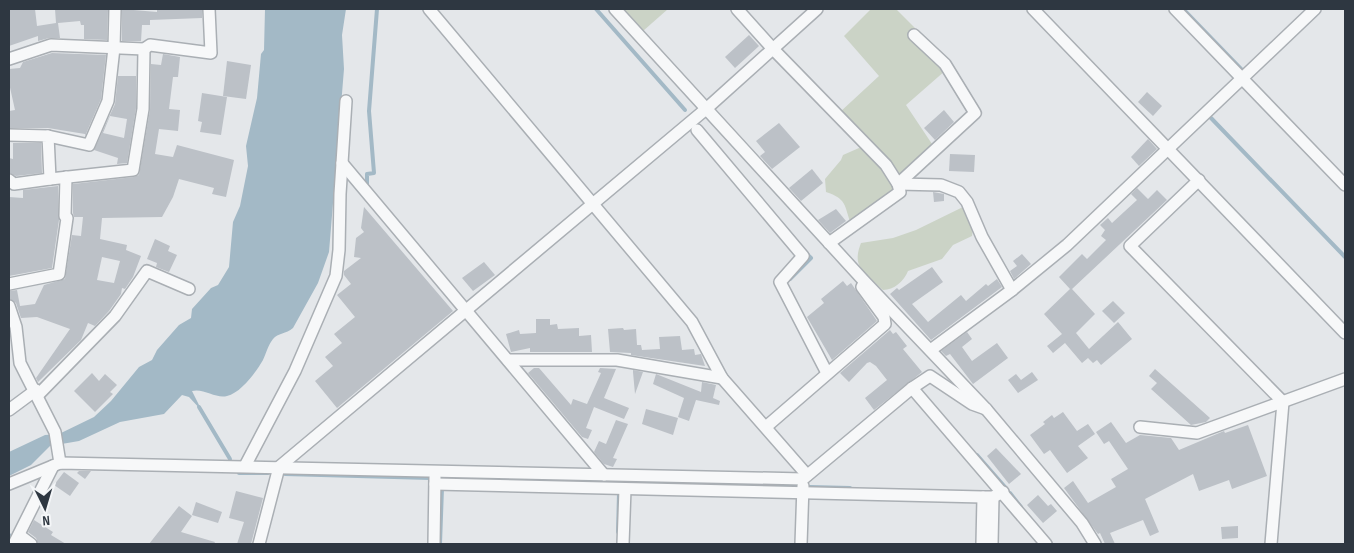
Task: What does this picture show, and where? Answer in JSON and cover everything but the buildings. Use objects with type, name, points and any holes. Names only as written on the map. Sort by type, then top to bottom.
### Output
[{"type":"street","points":[[9,135],[48,136],[89,145],[108,101],[114,48],[115,9]]},
{"type":"street","points":[[9,58],[52,45],[144,49],[150,45],[211,53],[209,9]]},
{"type":"street","points":[[429,9],[692,322],[722,378],[766,426],[805,477]]},
{"type":"street","points":[[615,9],[864,281],[932,349],[986,409],[1082,523],[1095,544]]},
{"type":"street","points":[[737,9],[773,49],[886,165],[898,184],[900,192],[829,243]]},
{"type":"street","points":[[259,544],[279,467],[706,109],[818,9]]},
{"type":"street","points":[[1033,9],[1345,333]]},
{"type":"street","points":[[1175,9],[1345,185]]},
{"type":"street","points":[[932,349],[1012,290],[1067,245],[1315,9]]},
{"type":"street","points":[[898,184],[975,113],[945,64],[914,36]]},
{"type":"street","points":[[9,180],[14,184],[132,170],[143,110],[144,49]]},
{"type":"street","points":[[244,466],[295,370],[336,276],[340,250],[342,163],[346,101]]},
{"type":"street","points":[[697,130],[803,256],[780,282],[826,372]]},
{"type":"street","points":[[48,136],[50,179]]},
{"type":"street","points":[[342,163],[604,475]]},
{"type":"street","points":[[9,284],[59,274],[67,218],[64,216],[66,177]]},
{"type":"street","points":[[1199,180],[1130,246],[1283,402],[1272,544]]},
{"type":"street","points":[[898,184],[941,185],[959,192],[967,202],[982,237],[1012,290]]},
{"type":"street","points":[[9,410],[37,392],[115,316],[147,272],[189,289]]},
{"type":"street","points":[[766,426],[826,372],[885,324],[884,317],[862,287],[864,281]]},
{"type":"street","points":[[9,306],[16,327],[20,363],[37,392],[55,432],[58,450],[57,464],[16,539],[31,544]]},
{"type":"street","points":[[508,360],[617,360],[722,378]]},
{"type":"street","points":[[801,544],[802,493],[805,477],[912,388],[930,376],[972,404],[986,409]]},
{"type":"street","points":[[1140,427],[1196,433],[1345,379]]},
{"type":"street","points":[[912,388],[993,496],[1046,544]]},
{"type":"street","points":[[9,484],[57,464],[805,477]]},
{"type":"street","points":[[434,544],[436,470]]},
{"type":"street","points":[[435,484],[993,496]]},
{"type":"street","points":[[622,544],[625,489]]},
{"type":"street","points":[[982,544],[993,496]]},
{"type":"street","points":[[992,544],[993,496]]},
{"type":"shaded area","points":[[623,9],[668,9],[643,31]]},
{"type":"shaded area","points":[[871,9],[896,9],[919,32],[913,37],[946,70],[906,105],[934,147],[899,179],[839,113],[879,76],[844,36]]},
{"type":"shaded area","points":[[859,148],[868,149],[885,168],[896,191],[851,224],[844,203],[838,197],[826,192],[825,179],[843,155]]},
{"type":"shaded area","points":[[965,206],[973,229],[972,236],[953,245],[942,259],[908,271],[898,284],[887,290],[883,290],[862,270],[858,258],[861,243],[893,238],[916,230]]},
{"type":"water","points":[[265,9],[346,9],[342,35],[344,69],[329,252],[318,283],[293,328],[273,339],[263,360],[248,381],[238,391],[223,397],[196,390],[192,391],[202,411],[189,397],[182,395],[164,414],[120,422],[79,441],[50,446],[31,465],[9,476],[9,452],[45,435],[59,434],[94,417],[111,401],[139,367],[152,360],[157,350],[179,325],[191,318],[192,309],[211,288],[218,285],[229,267],[233,222],[240,206],[248,166],[246,146],[257,98],[261,54],[264,50]]},
{"type":"waterway","points":[[367,186],[367,174],[374,173],[369,111],[377,9]]},
{"type":"waterway","points":[[596,9],[685,110]]},
{"type":"waterway","points":[[1183,9],[1243,71]]},
{"type":"waterway","points":[[1211,118],[1345,257]]},
{"type":"waterway","points":[[790,279],[811,258],[805,252]]},
{"type":"waterway","points":[[199,407],[230,459]]},
{"type":"waterway","points":[[977,455],[1005,487]]},
{"type":"waterway","points":[[239,473],[268,473]]},
{"type":"waterway","points":[[285,474],[430,478]]},
{"type":"waterway","points":[[442,482],[442,478],[621,482]]},
{"type":"waterway","points":[[630,483],[798,487]]},
{"type":"waterway","points":[[810,487],[850,488]]},
{"type":"waterway","points":[[440,544],[442,488]]},
{"type":"waterway","points":[[618,532],[619,493]]},
{"type":"waterway","points":[[1010,493],[1021,507]]}]
